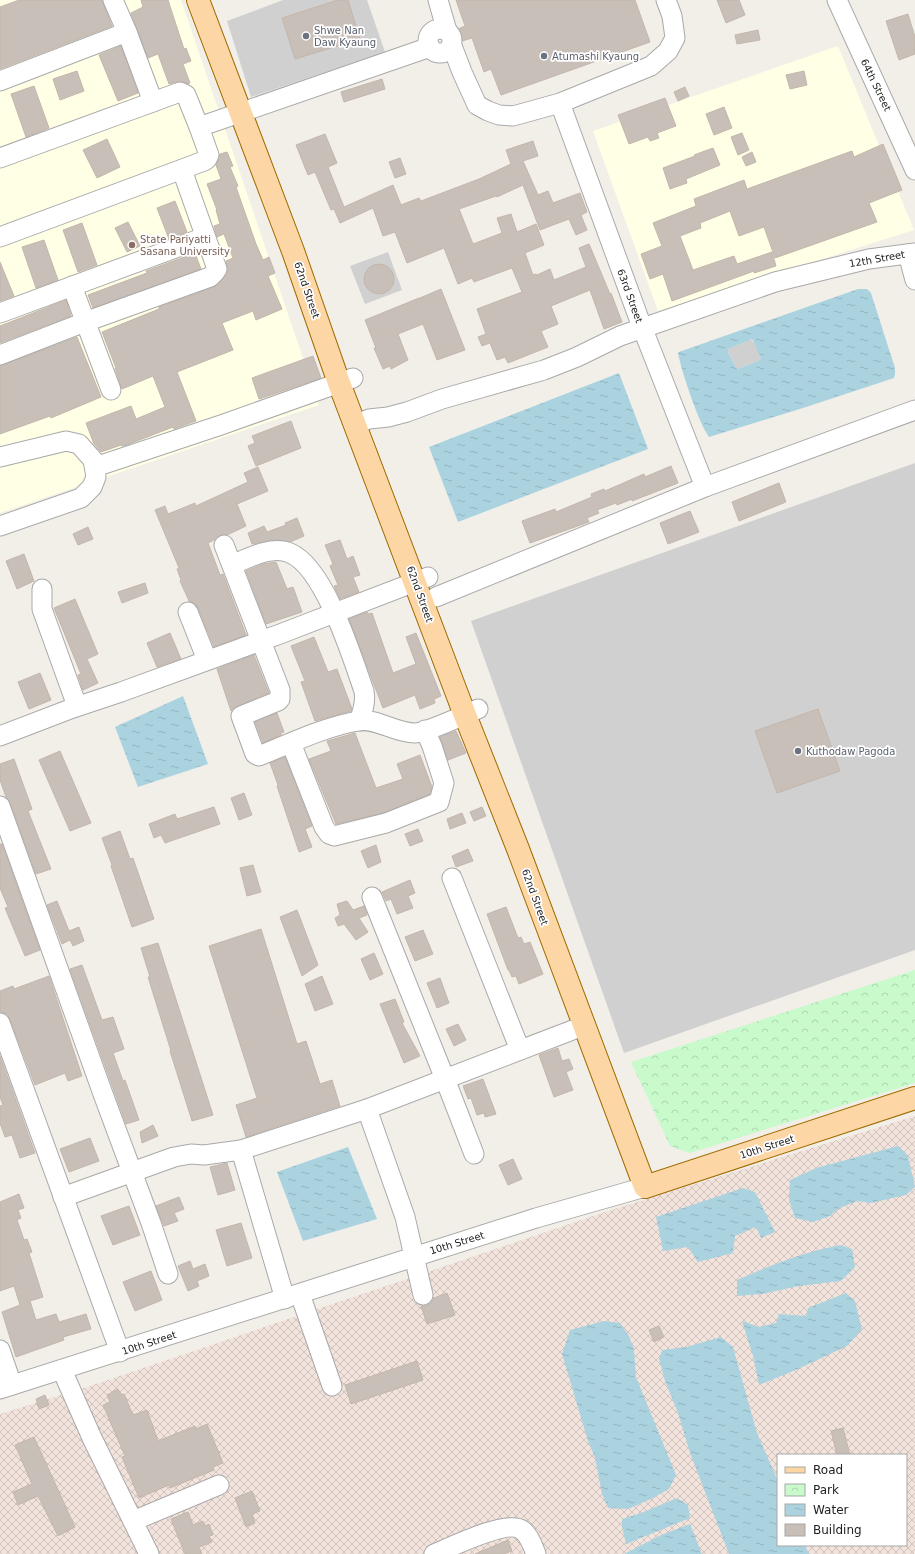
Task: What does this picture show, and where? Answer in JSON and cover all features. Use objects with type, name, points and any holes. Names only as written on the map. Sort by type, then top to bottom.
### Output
[{"type":"main road","name":"62nd Street","points":[[198,0],[306,246],[346,381],[427,586],[471,712],[524,846],[651,1185]]},
{"type":"main road","name":"62nd Street","points":[[213,0],[246,110]]},
{"type":"main road","name":"62nd Street","points":[[524,846],[584,1026],[610,1078]]},
{"type":"main road","name":"10th Street","points":[[651,1185],[915,1098]]},
{"type":"street","points":[[113,0],[127,32],[152,102]]},
{"type":"street","points":[[438,0],[449,39],[477,105],[499,115],[513,116],[560,103],[651,66],[668,51],[675,38],[672,16],[666,0]]},
{"type":"street","name":"64th Street","points":[[837,0],[915,170]]},
{"type":"street","points":[[199,127],[430,48],[428,42],[433,32],[440,30],[449,39]]},
{"type":"street","points":[[0,80],[127,32]]},
{"type":"street","points":[[0,158],[180,92],[184,92],[199,127],[207,148],[208,158],[182,170],[0,237]]},
{"type":"street","name":"63rd Street","points":[[560,103],[642,327],[705,487]]},
{"type":"street","points":[[0,355],[212,275],[217,269],[182,170]]},
{"type":"street","points":[[0,313],[205,237]]},
{"type":"street","points":[[912,254],[915,280]]},
{"type":"street","name":"12th Street","points":[[362,422],[406,412],[442,399],[544,370],[577,357],[642,327],[775,282],[869,259],[912,254]]},
{"type":"street","points":[[72,286],[111,390]]},
{"type":"street","points":[[95,467],[346,381]]},
{"type":"street","points":[[0,736],[77,706],[120,692],[336,613],[427,586],[915,410]]},
{"type":"street","points":[[0,457],[66,441],[79,444],[93,460],[96,477],[92,487],[81,498],[0,526]]},
{"type":"street","points":[[224,545],[280,690],[280,699],[242,715],[257,756],[318,733],[359,721],[369,721],[415,733],[471,712]]},
{"type":"street","points":[[232,565],[272,551],[290,552],[300,558],[319,583],[336,613],[364,691],[365,700],[359,721]]},
{"type":"street","points":[[42,589],[42,609],[77,706]]},
{"type":"street","points":[[188,612],[207,660]]},
{"type":"street","points":[[291,743],[321,821],[329,834],[334,836],[386,823],[439,802],[444,782],[425,730]]},
{"type":"street","points":[[0,806],[103,1094],[133,1172],[168,1274]]},
{"type":"street","points":[[452,878],[520,1050]]},
{"type":"street","points":[[372,897],[474,1154]]},
{"type":"street","points":[[0,1023],[120,1352]]},
{"type":"street","points":[[63,1197],[184,1155],[204,1155],[241,1150],[367,1109],[584,1026]]},
{"type":"street","points":[[367,1109],[405,1217],[423,1295]]},
{"type":"street","points":[[241,1150],[292,1297],[332,1386]]},
{"type":"street","name":"10th Street","points":[[6,1387],[120,1352],[536,1218],[651,1185]]},
{"type":"street","points":[[0,1350],[6,1387]]},
{"type":"street","points":[[62,1370],[92,1438],[149,1554]]},
{"type":"street","points":[[133,1521],[219,1485]]},
{"type":"street","points":[[434,1554],[488,1532],[509,1527],[516,1527],[522,1530],[527,1536],[536,1554]]},
{"type":"shaded area","name":"State Pariyatti Sasana University","points":[[0,0],[181,0],[319,405],[0,513]]},
{"type":"shaded area","name":"Shwe Nan Daw Kyaung","points":[[283,0],[367,0],[385,52],[251,97],[227,21]]},
{"type":"shaded area","points":[[838,46],[914,230],[658,311],[593,131]]},
{"type":"shaded area","points":[[388,252],[402,290],[365,304],[350,266]]},
{"type":"shaded area","points":[[751,339],[761,358],[758,361],[737,369],[728,352],[728,349]]},
{"type":"shaded area","points":[[915,463],[915,950],[624,1053],[471,621]]},
{"type":"shaded area","points":[[915,1116],[915,1554],[0,1554],[0,1414],[84,1388],[608,1211]]},
{"type":"green space","points":[[915,970],[915,1083],[690,1153],[670,1146],[631,1062]]},
{"type":"water","points":[[858,289],[867,289],[871,293],[895,368],[895,374],[894,378],[709,437],[700,421],[686,384],[679,352]],"holes":[[[752,339],[761,358],[758,361],[737,369],[728,352],[728,349]]]},
{"type":"water","points":[[619,373],[648,449],[458,522],[429,447]]},
{"type":"water","points":[[183,696],[208,764],[138,787],[115,727]]},
{"type":"water","points":[[898,1146],[908,1156],[915,1187],[906,1195],[871,1203],[857,1201],[838,1209],[830,1216],[813,1222],[795,1218],[789,1200],[790,1180],[816,1168]]},
{"type":"water","points":[[348,1147],[377,1219],[303,1241],[277,1172]]},
{"type":"water","points":[[743,1188],[755,1192],[775,1232],[761,1238],[756,1227],[735,1236],[733,1253],[698,1262],[688,1247],[663,1251],[656,1217]]},
{"type":"water","points":[[840,1245],[852,1249],[855,1267],[841,1281],[799,1286],[762,1294],[737,1296],[737,1280],[762,1269],[814,1251]]},
{"type":"water","points":[[846,1293],[855,1301],[862,1329],[847,1346],[759,1385],[753,1356],[742,1321],[759,1327],[776,1323],[779,1314],[806,1316],[808,1308]]},
{"type":"water","points":[[604,1321],[620,1323],[629,1336],[634,1349],[636,1377],[676,1475],[669,1489],[628,1509],[608,1508],[602,1494],[595,1458],[588,1441],[562,1354],[570,1330]]},
{"type":"water","points":[[721,1337],[733,1347],[757,1433],[777,1479],[777,1546],[805,1546],[809,1554],[729,1554],[690,1453],[659,1359],[662,1350],[686,1347]]},
{"type":"water","points":[[677,1498],[688,1505],[690,1518],[626,1544],[622,1527],[622,1519]]},
{"type":"water","points":[[690,1524],[702,1554],[626,1554],[661,1535]]},
{"type":"building","points":[[19,0],[102,0],[112,26],[0,69],[0,7]]},
{"type":"building","points":[[141,0],[168,0],[184,49],[186,48],[191,61],[183,64],[190,83],[188,84],[180,81],[169,84],[158,54],[148,58],[131,13],[143,7]]},
{"type":"building","points":[[338,0],[348,0],[360,39],[295,59],[282,18]]},
{"type":"building","name":"Atumashi Kyaung","points":[[456,0],[635,0],[650,42],[501,95],[491,69],[484,72],[472,38],[462,41],[456,36],[458,29],[465,26]]},
{"type":"building","points":[[717,0],[739,0],[745,15],[726,23]]},
{"type":"building","points":[[908,14],[915,37],[915,54],[899,60],[886,21]]},
{"type":"building","points":[[758,30],[760,40],[737,44],[735,35]]},
{"type":"building","points":[[121,46],[138,93],[118,101],[99,55]]},
{"type":"building","points":[[77,71],[84,91],[60,100],[53,79]]},
{"type":"building","points":[[804,71],[807,85],[790,89],[786,75]]},
{"type":"building","points":[[382,79],[385,89],[344,102],[341,92]]},
{"type":"building","points":[[34,86],[49,128],[26,137],[11,94]]},
{"type":"building","points":[[685,87],[689,96],[678,101],[674,92]]},
{"type":"building","points":[[665,98],[676,126],[657,133],[659,138],[650,141],[648,137],[629,144],[618,115]]},
{"type":"building","points":[[724,107],[732,128],[714,135],[706,114]]},
{"type":"building","points":[[742,133],[749,150],[738,155],[731,137]]},
{"type":"building","points":[[325,134],[337,163],[328,167],[344,207],[393,185],[401,205],[419,198],[421,201],[479,179],[511,164],[506,150],[533,141],[538,156],[523,161],[538,195],[548,191],[553,203],[580,193],[587,212],[581,215],[587,230],[576,235],[569,219],[540,230],[523,185],[497,197],[496,196],[459,209],[473,244],[502,233],[497,218],[511,214],[517,232],[536,224],[544,245],[525,253],[533,275],[537,275],[550,269],[554,280],[586,267],[579,248],[589,244],[622,322],[604,329],[590,290],[551,306],[558,324],[541,331],[548,347],[508,363],[505,357],[497,360],[490,343],[482,346],[478,337],[486,334],[477,309],[522,292],[512,268],[474,282],[472,278],[458,284],[444,248],[407,263],[395,232],[383,236],[373,208],[340,223],[334,209],[331,210],[315,172],[308,175],[296,145]]},
{"type":"building","points":[[107,139],[120,167],[97,178],[83,150]]},
{"type":"building","points":[[883,144],[902,190],[869,203],[877,222],[775,258],[764,227],[739,236],[730,211],[700,223],[701,228],[680,236],[693,270],[734,256],[737,264],[772,252],[776,266],[754,273],[754,271],[672,301],[663,274],[650,279],[641,254],[662,246],[653,223],[696,206],[694,199],[744,180],[747,189],[852,151],[854,157]]},
{"type":"building","points":[[713,148],[720,165],[686,179],[687,183],[670,189],[663,168]]},
{"type":"building","points":[[227,152],[233,166],[230,167],[238,186],[236,187],[256,244],[263,260],[269,257],[275,273],[268,276],[282,309],[256,320],[253,311],[222,323],[233,350],[177,372],[196,421],[174,429],[173,427],[124,446],[121,445],[101,452],[94,444],[86,423],[131,406],[136,419],[165,407],[153,376],[122,389],[116,368],[102,332],[159,309],[159,307],[214,287],[226,275],[228,270],[226,261],[233,258],[224,234],[217,237],[214,226],[220,224],[217,210],[207,184],[221,179],[216,165],[220,154]]},
{"type":"building","points":[[752,152],[756,162],[746,166],[742,157]]},
{"type":"building","points":[[400,158],[406,174],[395,178],[389,162]]},
{"type":"building","points":[[175,201],[187,232],[169,239],[157,208]]},
{"type":"building","points":[[128,222],[140,246],[127,252],[115,228]]},
{"type":"building","points":[[82,223],[97,265],[78,272],[63,230]]},
{"type":"building","points":[[44,240],[58,280],[36,288],[22,247]]},
{"type":"building","points":[[195,253],[201,269],[93,308],[88,295]]},
{"type":"building","points":[[0,262],[14,296],[0,301]]},
{"type":"building","points":[[379,264],[385,265],[393,273],[393,285],[385,293],[379,294],[373,293],[365,285],[364,279],[365,273],[373,265]]},
{"type":"building","points":[[441,289],[465,350],[437,360],[423,324],[398,334],[408,360],[391,369],[390,366],[383,369],[374,348],[376,348],[365,320],[419,298],[421,299],[420,298]]},
{"type":"building","points":[[66,300],[71,316],[0,343],[0,326]]},
{"type":"building","points":[[77,337],[101,397],[51,418],[50,416],[0,434],[0,366]]},
{"type":"building","points":[[313,356],[321,378],[259,399],[252,378]]},
{"type":"building","points":[[291,421],[301,448],[256,466],[248,446],[255,443],[252,436]]},
{"type":"building","points":[[671,466],[678,483],[632,501],[632,499],[617,505],[616,503],[597,510],[599,513],[587,518],[589,522],[530,543],[522,521],[555,509],[556,512],[592,497],[591,494],[604,489],[605,491],[644,474],[645,477]]},
{"type":"building","points":[[258,467],[268,491],[237,504],[246,526],[227,535],[220,535],[208,543],[220,575],[223,574],[246,635],[214,647],[198,608],[194,603],[189,601],[180,581],[181,580],[177,569],[179,568],[155,510],[165,506],[168,514],[195,503],[196,506],[248,482],[244,473]]},
{"type":"building","points":[[779,483],[786,502],[739,521],[732,502]]},
{"type":"building","points":[[690,511],[699,532],[668,544],[660,523]]},
{"type":"building","points":[[297,518],[304,536],[290,542],[274,540],[252,544],[248,533],[264,526],[267,532],[286,525],[285,523]]},
{"type":"building","points":[[88,527],[93,539],[78,545],[73,534]]},
{"type":"building","points":[[340,540],[347,559],[353,556],[360,575],[353,577],[359,592],[340,599],[334,586],[338,585],[330,566],[333,564],[325,545]]},
{"type":"building","points":[[24,554],[34,581],[17,589],[6,561]]},
{"type":"building","points":[[276,562],[287,589],[293,587],[302,612],[266,624],[246,571],[263,564]]},
{"type":"building","points":[[145,583],[148,593],[122,603],[118,592]]},
{"type":"building","points":[[75,599],[98,654],[87,659],[98,683],[83,690],[78,675],[81,674],[54,608]]},
{"type":"building","points":[[367,612],[368,614],[372,613],[393,673],[416,664],[406,637],[416,633],[441,696],[434,699],[435,703],[420,709],[415,695],[383,708],[349,619]]},
{"type":"building","points":[[170,633],[181,659],[157,667],[147,643]]},
{"type":"building","points":[[314,637],[328,672],[337,669],[352,709],[351,711],[315,721],[301,682],[305,681],[291,646]]},
{"type":"building","points":[[254,655],[269,693],[237,706],[231,711],[217,669]]},
{"type":"building","points":[[40,673],[51,700],[29,709],[18,682]]},
{"type":"building","name":"Kuthodaw Pagoda","points":[[818,709],[840,771],[777,793],[755,731]]},
{"type":"building","points":[[277,713],[284,732],[281,733],[281,735],[263,743],[255,722]]},
{"type":"building","points":[[456,731],[466,753],[448,760],[440,737]]},
{"type":"building","points":[[355,733],[376,788],[403,779],[397,764],[420,755],[432,787],[430,794],[383,813],[336,824],[309,759],[331,751],[327,741]]},
{"type":"building","points":[[60,751],[91,823],[70,831],[39,760]]},
{"type":"building","points":[[285,757],[312,826],[305,829],[312,847],[299,852],[270,763]]},
{"type":"building","points":[[14,759],[32,809],[28,811],[51,869],[36,874],[10,802],[6,797],[0,780],[0,764]]},
{"type":"building","points":[[244,793],[252,815],[239,820],[231,798]]},
{"type":"building","points":[[214,807],[220,824],[165,843],[161,835],[154,838],[149,824],[175,814],[177,819]]},
{"type":"building","points":[[482,807],[486,816],[474,821],[470,812]]},
{"type":"building","points":[[462,813],[466,823],[450,829],[447,819]]},
{"type":"building","points":[[418,829],[423,841],[410,846],[405,834]]},
{"type":"building","points":[[120,831],[130,859],[133,858],[154,919],[132,927],[102,838]]},
{"type":"building","points":[[0,844],[2,844],[40,950],[25,956],[5,908],[8,907],[0,888]]},
{"type":"building","points":[[376,845],[381,862],[368,868],[361,851]]},
{"type":"building","points":[[468,849],[473,861],[456,867],[452,856]]},
{"type":"building","points":[[253,865],[261,892],[247,896],[240,868]]},
{"type":"building","points":[[410,880],[415,893],[408,896],[413,908],[397,914],[391,899],[386,901],[382,892]]},
{"type":"building","points":[[57,901],[69,931],[79,927],[84,941],[73,946],[70,940],[62,944],[47,905]]},
{"type":"building","points":[[347,901],[353,910],[364,906],[367,915],[359,918],[368,932],[356,940],[344,924],[338,926],[335,918],[340,915],[337,904]]},
{"type":"building","points":[[506,907],[518,938],[521,937],[524,944],[530,942],[543,974],[519,984],[516,976],[512,977],[508,970],[487,914]]},
{"type":"building","points":[[297,910],[318,965],[302,976],[280,917]]},
{"type":"building","points":[[261,929],[297,1044],[306,1041],[320,1084],[332,1080],[340,1106],[246,1137],[236,1105],[257,1098],[209,946]]},
{"type":"building","points":[[423,930],[433,954],[415,961],[405,937]]},
{"type":"building","points":[[158,943],[213,1115],[192,1121],[148,977],[150,977],[141,948]]},
{"type":"building","points":[[374,953],[383,974],[370,980],[361,959]]},
{"type":"building","points":[[82,965],[102,1020],[113,1017],[124,1049],[113,1053],[123,1081],[125,1080],[139,1120],[126,1124],[70,969]]},
{"type":"building","points":[[49,976],[82,1076],[68,1081],[65,1073],[35,1085],[10,1019],[7,1014],[0,1012],[0,991],[13,986],[14,989]]},
{"type":"building","points":[[322,976],[333,1004],[315,1011],[305,984]]},
{"type":"building","points":[[440,978],[449,1003],[437,1008],[427,983]]},
{"type":"building","points":[[395,999],[404,1022],[402,1023],[420,1056],[404,1063],[380,1004]]},
{"type":"building","points":[[458,1024],[466,1040],[454,1046],[446,1029]]},
{"type":"building","points":[[558,1048],[562,1061],[569,1059],[573,1069],[566,1072],[573,1090],[554,1097],[539,1055]]},
{"type":"building","points":[[0,1056],[35,1153],[20,1158],[12,1135],[5,1137],[0,1123],[0,1106],[3,1105],[0,1097]]},
{"type":"building","points":[[483,1079],[496,1114],[485,1117],[484,1113],[477,1115],[471,1098],[468,1099],[463,1086]]},
{"type":"building","points":[[153,1125],[158,1136],[142,1143],[140,1132]]},
{"type":"building","points":[[90,1138],[99,1161],[69,1172],[60,1149]]},
{"type":"building","points":[[513,1159],[522,1179],[508,1185],[499,1165]]},
{"type":"building","points":[[227,1163],[235,1190],[218,1195],[210,1167]]},
{"type":"building","points":[[19,1194],[24,1208],[18,1210],[21,1218],[17,1220],[24,1240],[27,1239],[32,1252],[29,1253],[43,1297],[30,1301],[36,1320],[56,1314],[59,1322],[86,1314],[91,1329],[63,1337],[64,1340],[16,1357],[2,1312],[20,1305],[14,1286],[0,1291],[0,1202]]},
{"type":"building","points":[[179,1197],[184,1209],[174,1213],[178,1221],[164,1226],[156,1206]]},
{"type":"building","points":[[129,1206],[140,1235],[113,1245],[101,1216]]},
{"type":"building","points":[[241,1223],[252,1258],[227,1266],[216,1230]]},
{"type":"building","points":[[190,1261],[193,1269],[205,1264],[209,1276],[197,1281],[199,1286],[188,1291],[178,1266]]},
{"type":"building","points":[[151,1271],[162,1300],[135,1311],[123,1282]]},
{"type":"building","points":[[447,1293],[455,1315],[427,1324],[421,1306],[426,1306],[431,1303],[434,1298]]},
{"type":"building","points":[[659,1326],[664,1337],[654,1342],[649,1330]]},
{"type":"building","points":[[417,1361],[423,1380],[351,1404],[345,1385]]},
{"type":"building","points":[[118,1389],[121,1395],[124,1394],[133,1415],[147,1410],[158,1441],[195,1426],[196,1429],[207,1424],[223,1463],[213,1467],[214,1470],[170,1488],[169,1485],[139,1498],[122,1457],[125,1456],[103,1405],[110,1402],[107,1395]]},
{"type":"building","points":[[45,1395],[49,1405],[39,1409],[36,1399]]},
{"type":"building","points":[[843,1428],[850,1454],[837,1454],[831,1431]]},
{"type":"building","points":[[34,1437],[75,1527],[58,1536],[38,1496],[18,1505],[13,1492],[32,1484],[15,1445]]},
{"type":"building","points":[[252,1491],[260,1511],[252,1514],[255,1523],[246,1527],[235,1498]]},
{"type":"building","points":[[188,1512],[193,1525],[203,1521],[205,1526],[209,1524],[213,1535],[209,1536],[212,1542],[199,1547],[202,1554],[185,1554],[171,1519]]},
{"type":"building","points":[[508,1540],[512,1551],[504,1554],[475,1554]]},
{"type":"place","name":"Shwe Nan Daw Kyaung","points":[[306,36]]},
{"type":"place","name":"Atumashi Kyaung","points":[[544,56]]},
{"type":"place","name":"State Pariyatti Sasana University","points":[[132,245]]},
{"type":"place","name":"Kuthodaw Pagoda","points":[[798,751]]}]
